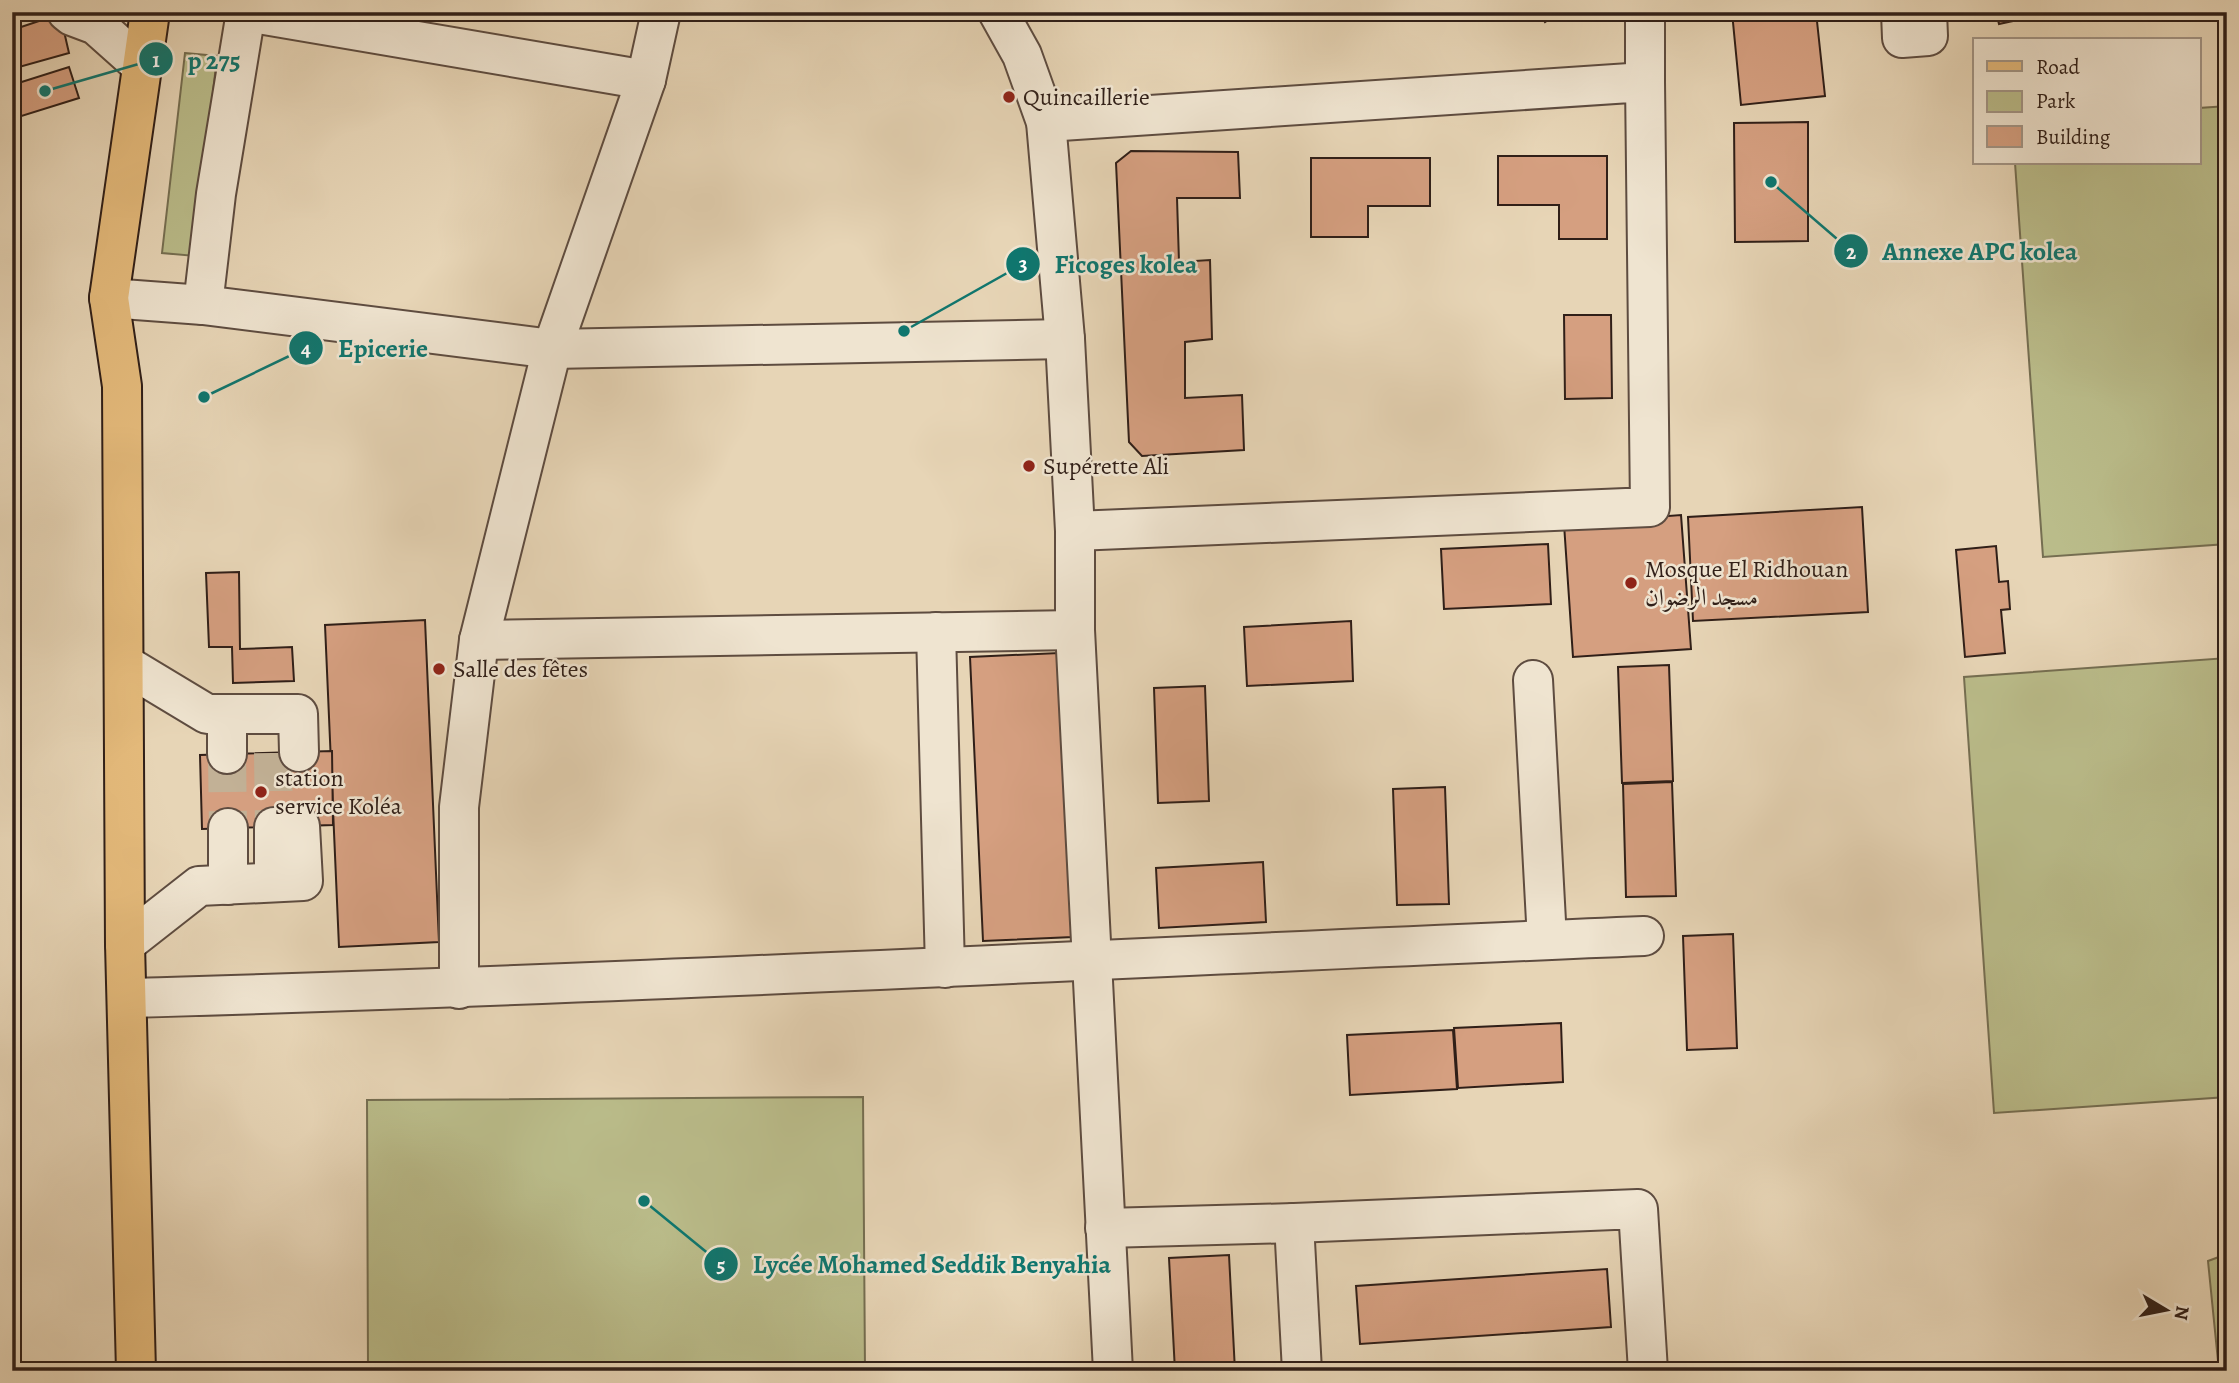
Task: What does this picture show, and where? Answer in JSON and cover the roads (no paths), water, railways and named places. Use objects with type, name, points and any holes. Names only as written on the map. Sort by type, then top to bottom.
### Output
[{"type":"main road","points":[[136,1371],[125,944],[122,386],[109,298],[150,12]]},
{"type":"street","points":[[67,12],[96,25],[142,66]]},
{"type":"street","points":[[203,305],[216,194],[247,12],[646,80]]},
{"type":"street","points":[[459,989],[458,807],[480,640],[552,349],[646,80],[661,12]]},
{"type":"street","points":[[998,12],[1022,55],[1046,122],[1065,339],[1075,531],[1075,630],[1113,1371]]},
{"type":"street","points":[[1075,531],[1650,507],[1645,12]]},
{"type":"street","points":[[1901,12],[1902,37],[1928,36],[1927,12]]},
{"type":"street","points":[[1046,122],[1645,82]]},
{"type":"street","points":[[109,298],[203,305],[552,349],[1065,339]]},
{"type":"street","points":[[480,640],[1075,630]]},
{"type":"street","points":[[936,632],[945,968]]},
{"type":"street","points":[[124,664],[207,714],[298,714],[262,753],[250,715]]},
{"type":"street","points":[[1533,680],[1546,940]]},
{"type":"street","points":[[125,944],[199,886],[303,881],[264,827],[252,883]]},
{"type":"street","points":[[128,998],[459,989],[1644,936]]},
{"type":"street","points":[[1105,1228],[1638,1209],[1648,1371]]},
{"type":"street","points":[[1294,1223],[1302,1371]]},
{"type":"tunnel","points":[[273,753],[274,827]]},
{"type":"tunnel","points":[[227,754],[228,828]]},
{"type":"place","name":"p 275","points":[[45,91]]},
{"type":"place","name":"Quincaillerie","points":[[1009,97]]},
{"type":"place","name":"Annexe APC kolea","points":[[1771,182]]},
{"type":"place","name":"Ficoges kolea","points":[[904,331]]},
{"type":"place","name":"Epicerie","points":[[204,397]]},
{"type":"place","name":"Supérette Ali","points":[[1029,466]]},
{"type":"place","name":"Mosque El Ridhouan مسجد الرضوان","points":[[1631,583]]},
{"type":"place","name":"Salle des fêtes","points":[[439,669]]},
{"type":"place","name":"station service Koléa","points":[[261,792]]},
{"type":"place","name":"Lycée Mohamed Seddik Benyahia","points":[[644,1201]]}]
